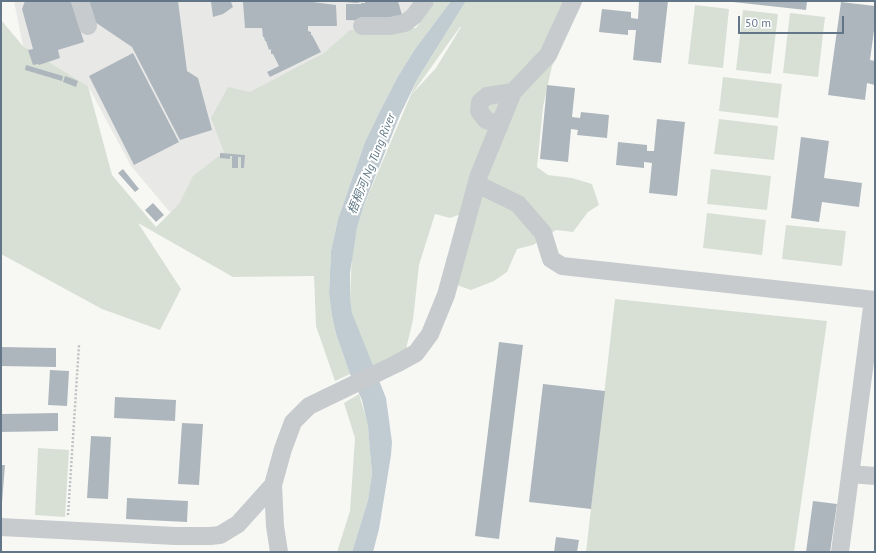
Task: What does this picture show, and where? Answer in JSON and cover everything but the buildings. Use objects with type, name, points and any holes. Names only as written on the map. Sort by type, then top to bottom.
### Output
[{"type":"lane","points":[[80,1],[88,26]]},
{"type":"lane","points":[[362,26],[390,26],[405,23],[414,16],[425,1]]},
{"type":"lane","points":[[280,552],[275,526],[273,485],[283,449],[293,422],[309,406],[416,353],[430,334],[446,295],[477,184],[513,92],[548,55],[574,1]]},
{"type":"lane","points":[[500,125],[486,120],[479,111],[480,102],[487,96],[513,92]]},
{"type":"lane","points":[[477,184],[518,204],[544,233],[550,259],[562,266],[874,300],[840,552]]},
{"type":"lane","points":[[850,474],[875,476]]},
{"type":"lane","points":[[1,527],[175,536],[210,536],[220,534],[238,524],[273,485]]},
{"type":"path","points":[[67,530],[79,345]]},
{"type":"shaded area","points":[[14,1],[417,1],[279,264],[169,211],[131,166],[88,86],[23,46]]},
{"type":"shaded area","points":[[435,1],[451,1],[415,49],[397,78],[365,142],[338,219],[331,251],[329,294],[336,334],[350,374],[335,381],[316,326],[314,276],[233,277],[138,223],[181,289],[160,330],[102,309],[1,254],[1,20],[23,46],[88,86],[112,175],[156,227],[179,204],[193,176],[224,152],[211,118],[228,87],[250,92],[324,53],[350,30],[416,28]]},
{"type":"shaded area","points":[[466,1],[578,1],[560,50],[552,66],[543,107],[537,167],[548,175],[572,178],[592,184],[599,205],[588,212],[573,232],[556,230],[533,245],[517,249],[507,272],[494,281],[471,290],[454,284],[446,259],[462,235],[469,211],[450,218],[435,214],[419,265],[413,320],[406,349],[374,370],[352,314],[350,296],[352,255],[357,228],[364,205],[418,78]],"holes":[[[461,27],[436,68],[412,94]]]},
{"type":"shaded area","points":[[695,5],[729,9],[723,68],[688,64]]},
{"type":"shaded area","points":[[743,10],[778,14],[771,74],[736,70]]},
{"type":"shaded area","points":[[790,13],[825,17],[818,77],[783,73]]},
{"type":"shaded area","points":[[723,77],[782,84],[778,118],[719,111]]},
{"type":"shaded area","points":[[719,119],[778,126],[774,160],[714,154]]},
{"type":"shaded area","points":[[711,169],[771,176],[767,210],[707,204]]},
{"type":"shaded area","points":[[707,213],[766,220],[762,255],[703,248]]},
{"type":"shaded area","points":[[786,225],[846,231],[842,266],[782,259]]},
{"type":"shaded area","points":[[615,299],[827,321],[794,552],[586,552]]},
{"type":"shaded area","points":[[359,394],[368,424],[372,473],[368,500],[352,552],[337,552],[350,511],[355,438],[344,403]]},
{"type":"shaded area","points":[[38,448],[69,450],[65,517],[35,515]]},
{"type":"water","name":"梧桐河 Ng Tung River","points":[[451,1],[466,1],[418,78],[400,115],[364,205],[357,228],[350,273],[352,313],[386,398],[392,442],[379,529],[373,552],[352,552],[368,500],[372,473],[368,426],[362,400],[350,374],[336,334],[332,316],[329,294],[331,251],[338,219],[365,142],[397,78],[415,49]]}]
